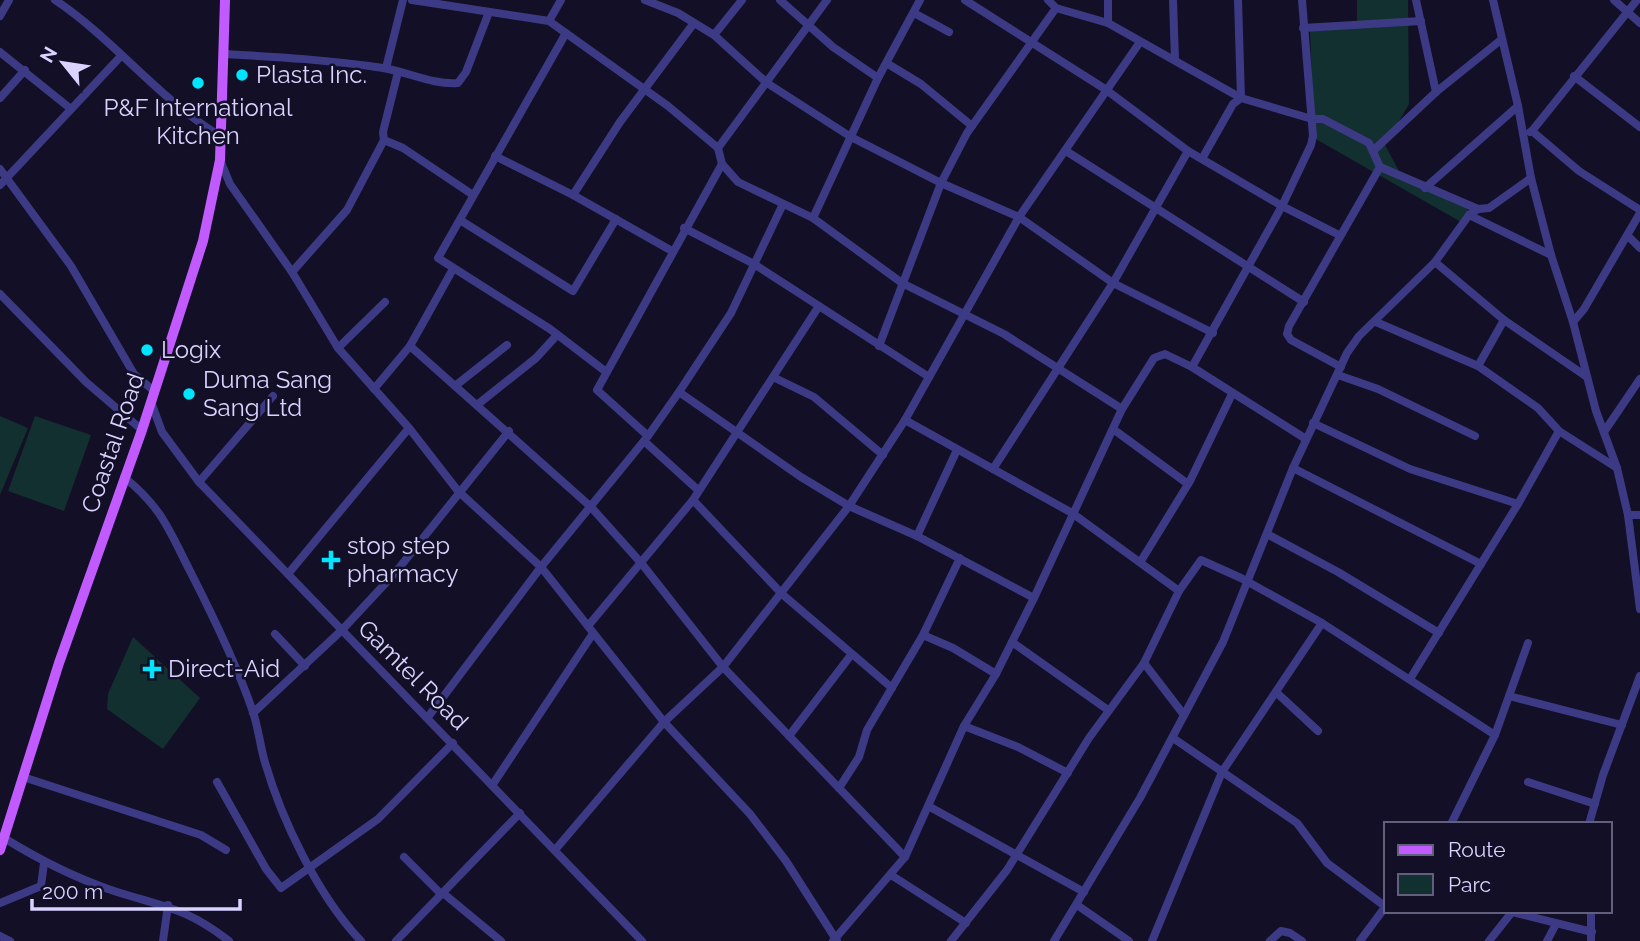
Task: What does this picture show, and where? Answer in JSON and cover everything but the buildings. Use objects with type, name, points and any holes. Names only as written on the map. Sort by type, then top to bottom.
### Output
[{"type":"main road","name":"Coastal Road","points":[[0,850],[203,241],[222,137],[225,0]]},
{"type":"street","points":[[0,16],[9,0]]},
{"type":"street","points":[[55,0],[79,16],[174,102],[222,137]]},
{"type":"street","points":[[386,68],[403,0]]},
{"type":"street","points":[[412,0],[549,20],[645,90],[718,148],[722,164],[738,182],[813,218],[902,283],[965,312],[1122,409]]},
{"type":"street","points":[[549,20],[561,0]]},
{"type":"street","points":[[645,0],[660,2],[714,35],[767,83],[851,137],[941,183],[1019,218],[1113,283],[1213,333]]},
{"type":"street","points":[[714,35],[742,0]]},
{"type":"street","points":[[780,0],[833,47],[878,78]]},
{"type":"street","points":[[718,148],[827,0]]},
{"type":"street","points":[[813,218],[878,78],[888,64],[920,0]]},
{"type":"street","points":[[965,0],[1105,89],[1188,151],[1203,157],[1282,206],[1339,235]]},
{"type":"street","points":[[1048,0],[1056,8],[1108,23],[1241,98],[1312,119],[1323,118],[1369,144],[1380,167],[1478,209],[1489,208],[1531,178]]},
{"type":"street","points":[[1108,0],[1108,23]]},
{"type":"street","points":[[1172,0],[1175,60]]},
{"type":"street","points":[[1238,0],[1241,98]]},
{"type":"street","points":[[1192,367],[1282,206],[1311,145],[1312,119],[1302,0]]},
{"type":"street","points":[[1416,0],[1436,92]]},
{"type":"street","points":[[1493,0],[1518,106],[1528,133],[1531,178],[1551,255],[1617,468],[1628,515],[1640,609]]},
{"type":"street","points":[[1614,0],[1640,23]]},
{"type":"street","points":[[1528,133],[1637,0]]},
{"type":"street","points":[[879,346],[941,183],[972,126],[1056,8]]},
{"type":"street","points":[[225,54],[386,68],[447,83],[458,83],[466,72],[489,12]]},
{"type":"street","points":[[914,13],[949,32]]},
{"type":"street","points":[[1303,28],[1421,21]]},
{"type":"street","points":[[573,195],[620,122],[694,23]]},
{"type":"street","points":[[566,33],[438,258],[557,335],[605,372]]},
{"type":"street","points":[[1374,150],[1436,92],[1502,39]]},
{"type":"street","points":[[555,850],[664,722],[723,667],[849,506],[905,420],[1019,218],[1105,89],[1140,42]]},
{"type":"street","points":[[0,52],[71,109]]},
{"type":"street","points":[[0,185],[121,56]]},
{"type":"street","points":[[888,64],[921,84],[972,126]]},
{"type":"street","points":[[0,98],[25,70]]},
{"type":"street","points":[[292,272],[347,210],[384,140],[383,132],[398,72]]},
{"type":"street","points":[[1574,76],[1640,127]]},
{"type":"street","points":[[1203,157],[1233,104],[1241,98]]},
{"type":"street","points":[[1425,188],[1518,106]]},
{"type":"street","points":[[1528,133],[1578,171],[1640,211],[1584,309],[1573,322]]},
{"type":"street","points":[[384,140],[403,148],[473,195]]},
{"type":"street","points":[[1066,151],[1249,264],[1304,302]]},
{"type":"street","points":[[993,469],[1113,283],[1188,151]]},
{"type":"street","points":[[495,156],[573,195],[672,251]]},
{"type":"street","points":[[219,160],[230,184],[292,272],[338,348],[409,428],[458,491],[541,567],[664,722],[750,814],[786,861],[835,940],[905,857],[930,807],[964,726],[996,674],[1034,598],[1122,409],[1160,354],[1192,367],[1306,439]]},
{"type":"street","points":[[698,490],[597,390],[684,228],[722,164]]},
{"type":"street","points":[[1380,167],[1339,235],[1287,334],[1291,340],[1339,371],[1475,436]]},
{"type":"street","points":[[0,169],[8,176],[71,266],[134,374],[152,396]]},
{"type":"street","points":[[428,718],[541,567],[646,438],[679,391],[731,313],[783,204]]},
{"type":"street","points":[[1054,941],[1172,738],[1223,642],[1313,422],[1359,336],[1435,262],[1469,215],[1478,209]]},
{"type":"street","points":[[1469,215],[1551,255]]},
{"type":"street","points":[[460,220],[573,291],[616,219]]},
{"type":"street","points":[[684,228],[754,264],[929,377]]},
{"type":"street","points":[[1628,236],[1640,248]]},
{"type":"street","points":[[1435,262],[1504,320],[1588,378]]},
{"type":"street","points":[[374,389],[410,346],[453,269]]},
{"type":"street","points":[[0,294],[86,382],[142,430]]},
{"type":"street","points":[[338,348],[385,302]]},
{"type":"street","points":[[493,784],[590,631],[694,499],[775,378],[819,306]]},
{"type":"street","points":[[1478,366],[1504,320]]},
{"type":"street","points":[[1376,322],[1478,366],[1538,408],[1559,431],[1617,468]]},
{"type":"street","points":[[477,405],[536,358],[557,335]]},
{"type":"street","points":[[456,386],[507,345]]},
{"type":"street","points":[[410,346],[509,431],[590,507],[642,564],[723,667],[905,857]]},
{"type":"street","points":[[775,378],[814,397],[883,455]]},
{"type":"street","points":[[1604,432],[1640,379]]},
{"type":"street","points":[[679,391],[737,433],[849,506],[917,536],[1034,598]]},
{"type":"street","points":[[1141,561],[1188,484],[1232,394]]},
{"type":"street","name":"Gamtel Road","points":[[152,396],[162,432],[199,482],[642,941]]},
{"type":"street","points":[[199,482],[273,396]]},
{"type":"street","points":[[905,420],[1072,513],[1179,591]]},
{"type":"street","points":[[1313,422],[1410,469],[1518,504]]},
{"type":"street","points":[[288,574],[409,428]]},
{"type":"street","points":[[1113,429],[1188,484]]},
{"type":"street","points":[[253,713],[342,630],[395,573],[458,491],[509,431]]},
{"type":"street","points":[[1410,679],[1518,504],[1559,431]]},
{"type":"street","points":[[917,536],[957,450]]},
{"type":"street","points":[[1293,468],[1481,565]]},
{"type":"street","points":[[124,477],[151,499],[161,513],[197,585],[253,713],[265,761],[309,868],[338,917],[361,941]]},
{"type":"street","points":[[694,499],[782,594],[892,688]]},
{"type":"street","points":[[1628,515],[1640,514]]},
{"type":"street","points":[[1267,534],[1439,633]]},
{"type":"street","points":[[839,788],[859,757],[867,730],[923,635],[960,558]]},
{"type":"street","points":[[951,941],[1016,854],[1108,710],[1144,663],[1179,591],[1200,560],[1248,582],[1322,623],[1495,735]]},
{"type":"street","points":[[1152,941],[1222,772],[1322,623]]},
{"type":"street","points":[[275,634],[305,666]]},
{"type":"street","points":[[923,635],[953,648],[996,674]]},
{"type":"street","points":[[1012,642],[1108,710]]},
{"type":"street","points":[[1452,822],[1495,735],[1528,643]]},
{"type":"street","points":[[789,736],[851,655]]},
{"type":"street","points":[[1144,663],[1184,715]]},
{"type":"street","points":[[1590,822],[1640,676]]},
{"type":"street","points":[[1277,693],[1318,731]]},
{"type":"street","points":[[1509,696],[1622,725]]},
{"type":"street","points":[[964,726],[1018,747],[1068,773]]},
{"type":"street","points":[[1172,738],[1297,823],[1327,863],[1384,906]]},
{"type":"street","points":[[217,782],[266,869],[281,888],[378,819],[453,743]]},
{"type":"street","points":[[23,776],[201,835],[226,850]]},
{"type":"street","points":[[1528,782],[1595,804]]},
{"type":"street","points":[[930,807],[1084,892]]},
{"type":"street","points":[[396,941],[520,813]]},
{"type":"street","points":[[4,838],[44,863],[111,890],[168,905],[201,919],[229,941]]},
{"type":"street","points":[[404,858],[442,894],[501,941]]},
{"type":"street","points":[[0,903],[41,886],[44,863]]},
{"type":"street","points":[[891,875],[966,923]]},
{"type":"street","points":[[163,941],[168,905]]},
{"type":"street","points":[[1077,905],[1129,941]]},
{"type":"street","points":[[1360,941],[1384,910]]},
{"type":"street","points":[[1489,941],[1510,913]]},
{"type":"street","points":[[1515,913],[1591,937],[1591,913]]},
{"type":"street","points":[[1547,941],[1556,924]]},
{"type":"street","points":[[1270,941],[1281,931],[1302,941]]},
{"type":"street","points":[[0,936],[10,941]]},
{"type":"green space","points":[[1357,0],[1408,0],[1409,104],[1385,145],[1399,171],[1470,207],[1461,222],[1314,138],[1310,30],[1357,28]]},
{"type":"green space","points":[[0,416],[28,428],[0,495]]},
{"type":"green space","points":[[35,416],[91,435],[64,511],[8,491]]},
{"type":"green space","points":[[133,637],[200,698],[163,749],[107,709],[108,694]]},
{"type":"place","name":"Plasta Inc.","points":[[242,75]]},
{"type":"place","name":"P&F International Kitchen","points":[[198,83]]},
{"type":"place","name":"Logix","points":[[147,350]]},
{"type":"place","name":"Duma Sang Sang Ltd","points":[[189,394]]},
{"type":"place","name":"stop step pharmacy","points":[[331,560]]},
{"type":"place","name":"Direct-Aid","points":[[152,669]]}]
